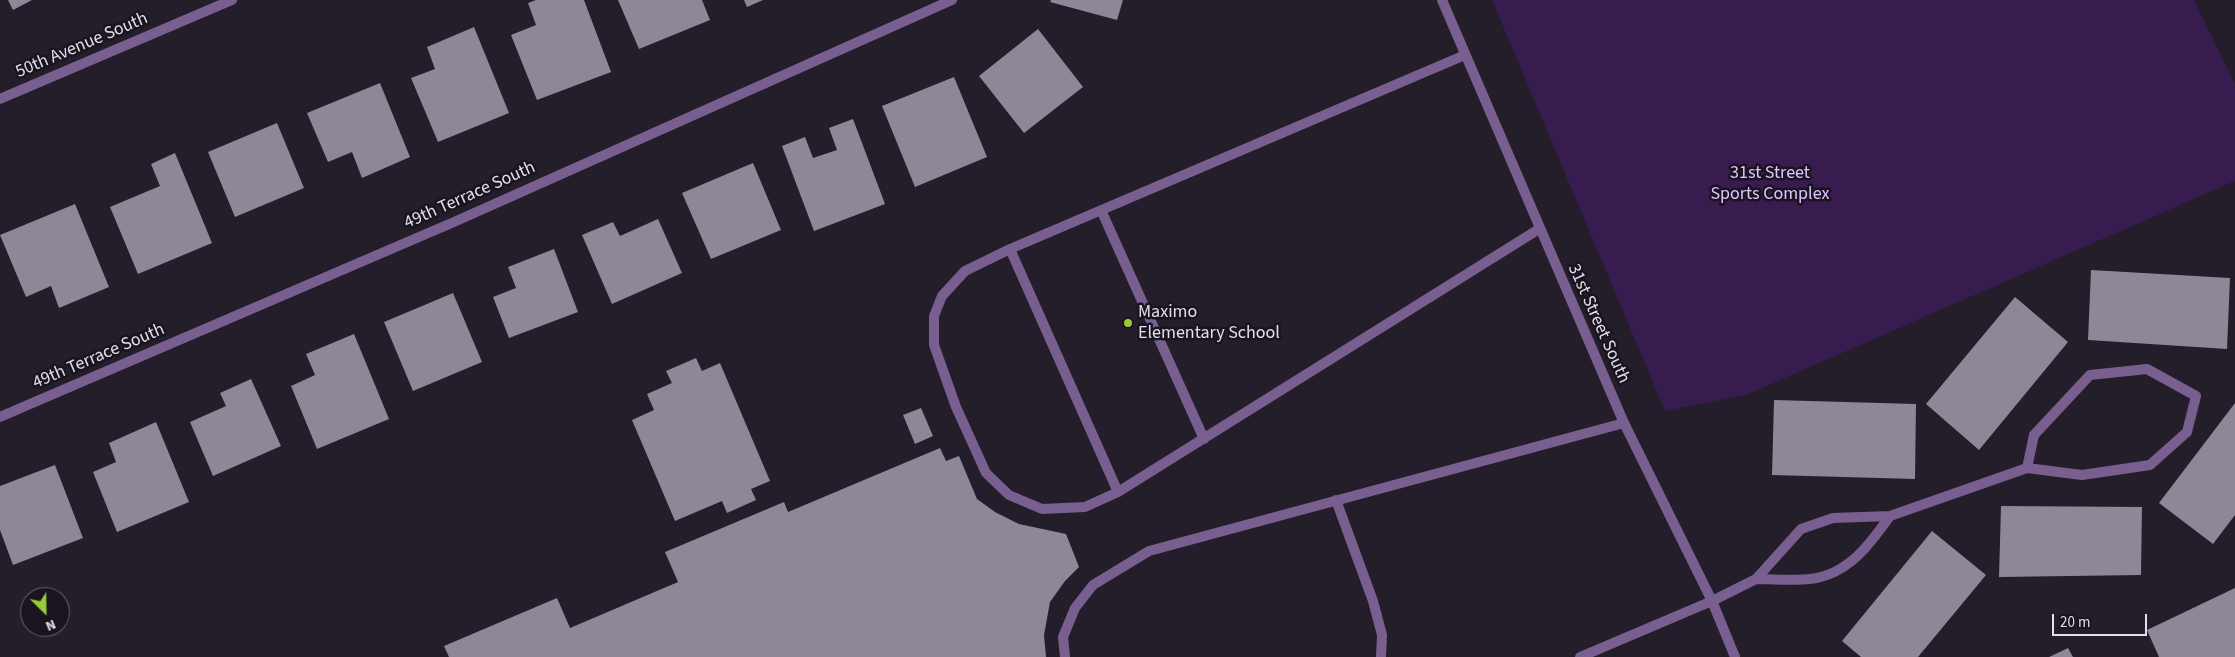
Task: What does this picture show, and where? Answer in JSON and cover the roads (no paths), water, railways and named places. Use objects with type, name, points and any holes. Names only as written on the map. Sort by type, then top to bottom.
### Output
[{"type":"street","name":"50th Avenue South","points":[[0,99],[232,0]]},
{"type":"street","name":"49th Terrace South","points":[[0,417],[454,222],[952,0]]},
{"type":"street","name":"31st Street South","points":[[1442,0],[1624,424],[1712,601],[1735,657]]},
{"type":"street","points":[[1465,55],[1010,249],[965,271],[942,296],[934,316],[934,345],[956,407],[986,473],[1009,495],[1042,509],[1085,507],[1118,492],[1539,229]]},
{"type":"street","points":[[1101,210],[1204,439]]},
{"type":"street","points":[[1010,249],[1118,492]]},
{"type":"street","points":[[1580,657],[1712,601],[1756,579],[1801,529],[1833,518],[1890,516],[2027,468],[2082,474],[2150,465],[2187,432],[2196,396],[2147,369],[2090,375],[2034,435],[2027,468]]},
{"type":"street","points":[[1065,657],[1063,637],[1075,608],[1093,585],[1149,551],[1624,424]]},
{"type":"street","points":[[1336,500],[1373,601],[1382,635],[1381,657]]},
{"type":"street","points":[[1756,579],[1812,580],[1840,569],[1864,552],[1890,516]]},
{"type":"place","name":"Maximo Elementary School","points":[[1128,323]]},
{"type":"park label","name":"31st Street Sports Complex","points":[[1770,184]]}]
